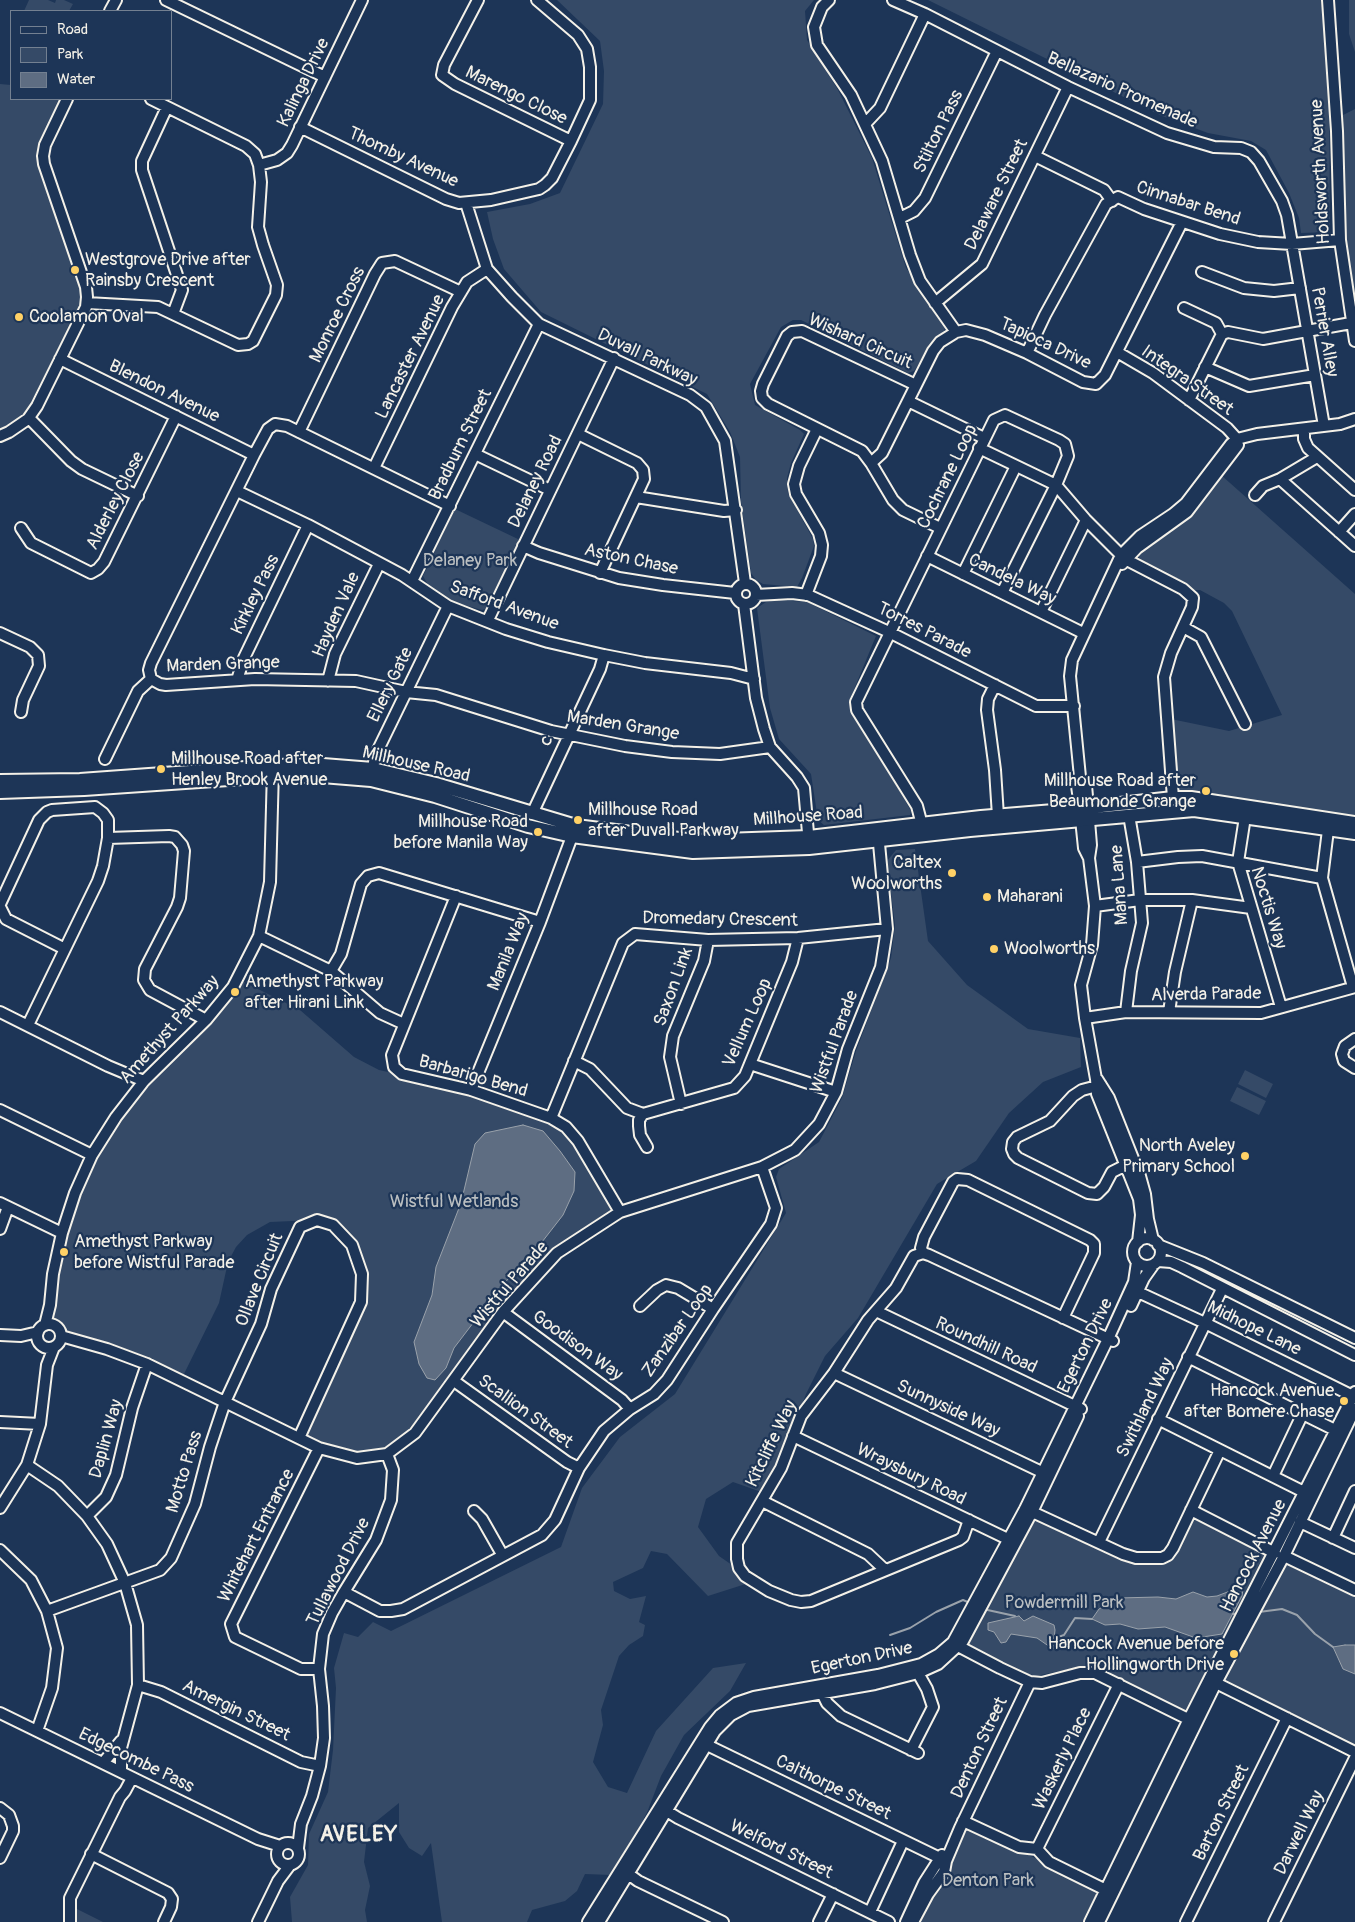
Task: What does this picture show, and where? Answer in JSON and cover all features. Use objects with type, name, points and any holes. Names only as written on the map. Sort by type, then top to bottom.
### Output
[{"type":"main road","name":"Millhouse Road","points":[[0,792],[84,789],[322,766],[436,784],[532,814],[574,831]]},
{"type":"main road","name":"Millhouse Road","points":[[0,781],[80,780],[272,771]]},
{"type":"main road","name":"Millhouse Road","points":[[372,775],[528,826],[694,846],[809,842],[1085,814],[1173,798],[1190,798],[1355,823]]},
{"type":"main road","name":"Millhouse Road","points":[[878,835],[922,824],[998,816],[1129,815],[1194,810],[1355,833]]},
{"type":"street","points":[[166,0],[325,77]]},
{"type":"street","name":"Kalinga Drive","points":[[259,164],[277,160],[287,153],[362,0]]},
{"type":"street","name":"Marengo Close","points":[[478,0],[444,65],[442,75],[455,84],[571,141]]},
{"type":"street","name":"Thomby Avenue","points":[[300,127],[446,199],[466,203],[491,200],[539,189],[552,178],[590,100],[590,67],[587,49],[578,35],[537,0]]},
{"type":"street","points":[[829,0],[822,7],[814,27],[817,45],[851,95],[882,161],[910,255],[920,281],[956,332],[940,342],[934,350],[882,453],[871,463]]},
{"type":"street","name":"Bellazario Promenade","points":[[893,0],[925,14],[1068,87],[1167,133],[1214,147],[1241,148],[1251,152],[1282,201],[1287,215],[1292,244]]},
{"type":"street","name":"Holdsworth Avenue","points":[[1328,0],[1337,131],[1340,240],[1355,341]]},
{"type":"street","points":[[865,124],[880,108],[925,14]]},
{"type":"street","name":"Stilton Pass","points":[[900,218],[914,211],[925,198],[997,51]]},
{"type":"street","name":"Delaware Street","points":[[935,303],[982,264],[1068,87]]},
{"type":"street","points":[[0,436],[29,418],[37,406],[86,303],[86,286],[44,164],[43,156],[45,145],[67,100]]},
{"type":"street","points":[[86,303],[158,307],[238,345],[254,341],[276,295],[277,285],[262,245],[258,227],[261,182],[259,164],[255,154],[246,146],[153,100]]},
{"type":"street","points":[[167,107],[142,161],[142,170],[182,290],[173,314]]},
{"type":"street","points":[[1035,156],[1104,190],[1112,200]]},
{"type":"street","name":"Cinnabar Bend","points":[[1027,353],[1045,315],[1106,204],[1118,197],[1144,209],[1182,222],[1220,234],[1258,242],[1292,244],[1340,240]]},
{"type":"street","name":"Duvall Parkway","points":[[466,203],[487,268],[539,324],[690,395],[706,407],[725,441],[745,583]]},
{"type":"street","name":"Tapioca Drive","points":[[956,332],[966,330],[985,335],[1027,353],[1083,382],[1096,384],[1105,375],[1182,222]]},
{"type":"street","name":"Perrier Alley","points":[[1292,244],[1324,426]]},
{"type":"street","name":"Monroe Cross","points":[[299,432],[382,263],[395,260],[461,292]]},
{"type":"street","name":"Lancaster Avenue","points":[[374,468],[461,292],[467,282],[487,268]]},
{"type":"street","points":[[1202,272],[1244,288],[1274,291],[1300,288]]},
{"type":"street","points":[[1184,308],[1216,323],[1222,334]]},
{"type":"street","points":[[1189,400],[1222,334],[1228,332],[1263,339],[1351,323]]},
{"type":"street","name":"Bradburn Street","points":[[412,581],[539,324]]},
{"type":"street","name":"Wishard Circuit","points":[[916,384],[802,331],[792,332],[787,336],[763,384],[762,398],[768,404],[862,451],[893,500],[903,510],[940,528]]},
{"type":"street","name":"Integra Street","points":[[1117,352],[1153,373],[1240,439]]},
{"type":"street","name":"Delaney Road","points":[[488,620],[614,358]]},
{"type":"street","name":"Blendon Avenue","points":[[60,359],[254,455]]},
{"type":"street","points":[[1205,367],[1248,386],[1315,375]]},
{"type":"street","points":[[908,401],[984,438]]},
{"type":"street","name":"Cochrane Loop","points":[[922,824],[917,806],[856,710],[856,702],[984,438],[994,420],[1005,415],[1059,440],[1065,444],[1068,456],[1056,485],[1002,593]]},
{"type":"street","name":"Alderley Close","points":[[21,528],[31,543],[91,573],[98,570],[138,496],[176,416]]},
{"type":"street","points":[[29,418],[71,461],[82,469],[138,496]]},
{"type":"street","points":[[1240,439],[1257,434],[1304,430],[1340,424],[1355,418]]},
{"type":"street","name":"Marden Grange","points":[[450,506],[299,432],[286,426],[275,424],[268,429],[254,455],[151,663],[149,670],[151,678],[160,684],[237,680],[356,681],[406,692],[436,696],[550,731],[625,746],[672,752],[720,754],[770,747]]},
{"type":"street","points":[[1340,424],[1355,427]]},
{"type":"street","points":[[806,595],[821,556],[822,545],[819,534],[796,494],[794,484],[799,466],[817,429]]},
{"type":"street","points":[[1304,430],[1304,439],[1308,448],[1355,490]]},
{"type":"street","points":[[578,434],[637,463],[643,470],[644,479],[600,573]]},
{"type":"street","name":"Egerton Drive","points":[[588,1922],[624,1871],[715,1731],[732,1715],[748,1706],[875,1684],[918,1673],[938,1664],[955,1644],[970,1619],[1029,1510],[1111,1340],[1144,1278],[1160,1253],[1148,1219],[1145,1194],[1098,1094],[1098,1083],[1085,1018],[1081,985],[1092,945],[1095,906],[1089,858],[1092,845],[1078,786],[1080,777],[1070,667],[1074,652],[1083,633],[1123,557],[1140,536],[1186,503],[1225,449],[1240,439]]},
{"type":"street","points":[[979,448],[1056,485],[1086,520],[1123,557],[1183,589],[1193,598],[1192,607],[1171,653],[1164,677],[1173,798]]},
{"type":"street","points":[[475,454],[550,490]]},
{"type":"street","points":[[1255,495],[1262,486],[1280,479],[1317,457]]},
{"type":"street","points":[[964,574],[1016,466]]},
{"type":"street","points":[[1280,479],[1355,546]]},
{"type":"street","name":"Safford Avenue","points":[[237,491],[308,525],[412,581],[448,606],[488,620],[506,629],[548,642],[604,655],[754,679]]},
{"type":"street","points":[[636,496],[724,511],[736,510]]},
{"type":"street","points":[[1339,532],[1355,514]]},
{"type":"street","points":[[1041,612],[1086,520]]},
{"type":"street","name":"Kirkley Pass","points":[[237,680],[244,658],[308,525]]},
{"type":"street","name":"Aston Chase","points":[[523,546],[600,573],[663,585],[735,593]]},
{"type":"street","name":"Candela Way","points":[[927,556],[1083,633]]},
{"type":"street","name":"Hayden Vale","points":[[328,680],[334,654],[379,564]]},
{"type":"street","points":[[745,583],[753,586],[756,595],[753,601],[744,604],[738,601],[735,593],[738,586],[745,583]]},
{"type":"street","name":"Torres Parade","points":[[756,595],[806,595],[824,601],[1036,706],[1074,706]]},
{"type":"street","points":[[744,604],[756,698],[770,747],[797,777],[804,788],[809,842]]},
{"type":"street","name":"Ellery Gate","points":[[372,775],[375,756],[448,606]]},
{"type":"street","points":[[1183,626],[1201,637],[1245,724]]},
{"type":"street","points":[[0,633],[30,647],[38,655],[39,666],[23,700],[21,712]]},
{"type":"street","name":"c","points":[[532,814],[600,669],[604,655]]},
{"type":"street","points":[[105,759],[138,691],[151,678]]},
{"type":"street","points":[[995,686],[988,699],[987,710],[995,770],[998,816]]},
{"type":"street","name":"Amethyst Parkway","points":[[0,1508],[27,1464],[40,1424],[47,1365],[53,1274],[62,1233],[74,1193],[92,1155],[116,1117],[144,1081],[206,1020],[233,987],[259,936],[270,882],[272,771]]},
{"type":"street","points":[[28,1025],[65,949],[98,881],[106,854],[108,838],[108,820],[100,810],[90,808],[47,812],[39,820],[0,906],[6,919],[65,949]]},
{"type":"street","name":"Mana Lane","points":[[1126,1012],[1131,971],[1142,923],[1137,862],[1129,815]]},
{"type":"street","name":"Noctis Way","points":[[1245,816],[1238,862],[1281,1007]]},
{"type":"street","points":[[1328,830],[1322,878],[1354,987]]},
{"type":"street","name":"Manila Way","points":[[471,1090],[540,922],[574,831]]},
{"type":"street","name":"Wistful Parade","points":[[0,1335],[49,1337],[83,1342],[107,1349],[147,1364],[319,1448],[357,1458],[387,1454],[416,1433],[503,1312],[557,1253],[620,1212],[762,1167],[795,1150],[820,1124],[836,1092],[848,1049],[881,967],[887,928],[878,835]]},
{"type":"street","points":[[108,838],[168,836],[175,837],[182,845],[184,851],[180,898],[146,969],[144,980],[150,990],[206,1020]]},
{"type":"street","points":[[1137,862],[1202,856],[1322,878]]},
{"type":"street","points":[[331,971],[341,954],[361,884],[368,876],[379,873],[540,922]]},
{"type":"street","name":"Barbarigo Bend","points":[[456,896],[392,1055],[394,1067],[402,1074],[471,1090],[551,1118],[566,1127],[578,1141],[620,1212]]},
{"type":"street","points":[[1095,906],[1140,900],[1192,900],[1251,908]]},
{"type":"street","points":[[1169,1012],[1175,972],[1192,900]]},
{"type":"street","name":"Dromedary Crescent","points":[[551,1118],[623,943],[635,934],[708,940],[798,938],[887,928]]},
{"type":"street","points":[[259,936],[331,971],[380,1013],[404,1024]]},
{"type":"street","name":"Vellum Loop","points":[[643,1114],[734,1088],[744,1076],[750,1064],[792,962],[798,938]]},
{"type":"street","name":"Saxon Link","points":[[681,1104],[670,1057],[672,1036],[704,961],[708,940]]},
{"type":"street","name":"Alverda Parade","points":[[1085,1018],[1126,1012],[1261,1013],[1354,987]]},
{"type":"street","points":[[0,1012],[108,1066],[144,1081]]},
{"type":"street","points":[[1355,1039],[1345,1046],[1342,1054],[1344,1061],[1355,1068]]},
{"type":"street","points":[[574,1061],[590,1069],[627,1108],[643,1114],[639,1120],[640,1135],[647,1147]]},
{"type":"street","points":[[750,1064],[836,1092]]},
{"type":"street","points":[[108,1066],[137,1090]]},
{"type":"street","points":[[1098,1083],[1077,1093],[1050,1122],[1017,1137],[1013,1142],[1012,1149],[1018,1158],[1088,1193],[1097,1194],[1104,1188],[1112,1172],[1130,1163]]},
{"type":"street","points":[[0,1110],[92,1155]]},
{"type":"street","name":"Egerton Drive","points":[[1111,1340],[1134,1282],[1137,1262],[1133,1250],[1138,1242],[1141,1215],[1130,1163]]},
{"type":"street","name":"Zanzibar Loop","points":[[344,1592],[380,1611],[403,1609],[542,1535],[555,1520],[579,1468],[604,1431],[630,1409],[654,1394],[666,1380],[771,1224],[776,1208],[762,1167]]},
{"type":"street","points":[[1063,1318],[1094,1254],[1094,1244],[1090,1240],[968,1180],[957,1179],[953,1182],[924,1237],[921,1248],[923,1253],[1063,1318],[1111,1340]]},
{"type":"street","points":[[0,1229],[4,1205],[62,1233]]},
{"type":"street","name":"Ollave Circuit","points":[[225,1402],[261,1324],[271,1289],[300,1227],[316,1220],[333,1225],[352,1245],[362,1274],[361,1302],[299,1438]]},
{"type":"street","points":[[1138,1242],[1148,1239],[1203,1263],[1355,1338]]},
{"type":"street","name":"Kitcliffe Way","points":[[923,1253],[914,1256],[910,1261],[900,1282],[868,1320],[834,1373],[801,1416],[781,1468],[737,1543],[737,1559],[744,1576],[768,1592],[791,1600],[810,1601],[960,1540],[969,1520]]},
{"type":"street","points":[[1137,1262],[1145,1266],[1156,1262],[1177,1265],[1355,1355]]},
{"type":"street","points":[[640,1306],[657,1290],[666,1285],[678,1288],[713,1309]]},
{"type":"street","name":"Swithland Way","points":[[1099,1542],[1222,1288]]},
{"type":"street","name":"Midhope Lane","points":[[1138,1292],[1354,1395]]},
{"type":"street","name":"Goodison Way","points":[[503,1312],[622,1400],[630,1409]]},
{"type":"street","name":"Roundhill Road","points":[[876,1312],[1078,1408]]},
{"type":"street","points":[[1188,1358],[1336,1430]]},
{"type":"street","name":"Daplin Way","points":[[88,1516],[106,1497],[116,1474],[132,1408],[147,1364]]},
{"type":"street","name":"Sunnyside Way","points":[[834,1373],[1045,1474]]},
{"type":"street","name":"Scallion Street","points":[[454,1381],[567,1462],[579,1468]]},
{"type":"street","name":"Hancock Avenue","points":[[1090,1922],[1109,1892],[1213,1681],[1279,1554],[1304,1492],[1354,1395]]},
{"type":"street","name":"Motto Pass","points":[[47,1611],[160,1570],[170,1558],[195,1504],[210,1447],[225,1402]]},
{"type":"street","name":"Hancock Avenue","points":[[1279,1554],[1300,1522],[1355,1409]]},
{"type":"street","points":[[1273,1476],[1302,1413]]},
{"type":"street","points":[[1158,1419],[1304,1492]]},
{"type":"street","points":[[0,1422],[40,1424]]},
{"type":"street","name":"Wraysbury Road","points":[[793,1436],[1012,1541]]},
{"type":"street","name":"Whitehart Entrance","points":[[319,1448],[231,1624],[235,1637],[301,1669],[319,1669]]},
{"type":"street","points":[[1029,1510],[1099,1542],[1110,1549],[1136,1558],[1162,1558],[1168,1555],[1173,1548],[1220,1450]]},
{"type":"street","name":"Tullawood Drive","points":[[301,1824],[298,1859],[283,1854],[301,1824],[312,1796],[320,1766],[324,1738],[319,1669],[323,1634],[332,1613],[376,1540],[391,1500],[393,1470],[387,1454]]},
{"type":"street","points":[[27,1464],[58,1486],[88,1516],[107,1544],[125,1583],[137,1625],[138,1685],[119,1759],[126,1775],[126,1791],[120,1797],[70,1898],[70,1922]]},
{"type":"street","points":[[1332,1538],[1355,1491]]},
{"type":"street","points":[[762,1501],[868,1554],[885,1570]]},
{"type":"street","points":[[1191,1510],[1279,1554],[1355,1588]]},
{"type":"street","points":[[474,1511],[482,1519],[503,1556]]},
{"type":"street","points":[[1300,1522],[1355,1548]]},
{"type":"street","points":[[0,1550],[31,1580],[47,1611],[57,1648],[52,1688],[37,1731]]},
{"type":"street","points":[[955,1644],[1030,1682],[1042,1683],[1086,1673],[1099,1675],[1193,1721]]},
{"type":"street","name":"Egerton Drive","points":[[663,1809],[710,1726],[720,1715],[736,1703],[754,1697],[878,1676],[912,1666],[939,1654],[955,1644]]},
{"type":"street","points":[[822,1693],[827,1703],[840,1716],[914,1752],[933,1707],[927,1689],[918,1673]]},
{"type":"street","points":[[1213,1681],[1355,1752]]},
{"type":"street","name":"Denton Street","points":[[906,1922],[924,1883],[942,1860],[962,1824],[1030,1682]]},
{"type":"street","name":"Waskerly Place","points":[[1037,1849],[1119,1684]]},
{"type":"street","name":"Amergin Street","points":[[138,1685],[161,1692],[301,1762],[320,1766]]},
{"type":"street","name":"Edgecombe Pass","points":[[0,1713],[258,1839],[283,1854],[293,1844],[298,1848]]},
{"type":"street","name":"Barton Street","points":[[1186,1922],[1287,1718]]},
{"type":"street","points":[[103,1763],[124,1736]]},
{"type":"street","name":"Calthorpe Street","points":[[707,1745],[942,1860]]},
{"type":"street","name":"Darwell Way","points":[[1274,1922],[1355,1758]]},
{"type":"street","points":[[0,1808],[10,1815],[13,1831],[0,1858]]},
{"type":"street","name":"Welford Street","points":[[663,1809],[890,1922]]},
{"type":"street","points":[[962,1824],[1019,1847],[1037,1849],[1049,1862],[1109,1892]]},
{"type":"street","points":[[870,1912],[903,1841]]},
{"type":"street","points":[[91,1854],[168,1893],[172,1899],[172,1907],[164,1922]]},
{"type":"street","points":[[258,1922],[278,1881],[283,1854]]},
{"type":"street","name":"Denton Street","points":[[913,1922],[928,1894],[942,1875],[942,1860]]},
{"type":"street","points":[[624,1871],[638,1881],[723,1922]]},
{"type":"street","name":"Egerton Drive","points":[[600,1922],[624,1871]]},
{"type":"street","name":"Hancock Avenue","points":[[1099,1922],[1109,1892]]},
{"type":"street","points":[[819,1922],[833,1894]]},
{"type":"green space","points":[[29,0],[48,0],[55,3],[56,0],[64,0],[73,4],[70,10],[24,10]]},
{"type":"green space","points":[[557,0],[814,0],[805,11],[807,40],[838,90],[872,158],[906,268],[946,324],[944,331],[932,343],[914,371],[908,373],[801,320],[793,320],[781,327],[750,384],[755,405],[804,434],[791,463],[787,478],[788,493],[813,539],[814,546],[797,587],[763,584],[756,580],[751,573],[741,502],[740,457],[730,432],[707,394],[541,312],[504,269],[493,239],[487,212],[530,204],[560,193],[603,104],[604,71],[600,41]]},
{"type":"green space","points":[[928,0],[1321,0],[1329,77],[1330,232],[1301,233],[1299,218],[1289,193],[1266,150],[1251,141],[1208,133],[1162,116]]},
{"type":"green space","points":[[1349,0],[1355,0],[1355,52],[1349,34]]},
{"type":"green space","points":[[0,84],[10,85],[10,100],[60,100],[42,143],[82,285],[84,306],[36,401],[26,416],[0,431]]},
{"type":"green space","points":[[1355,109],[1355,311],[1344,256],[1343,115]]},
{"type":"green space","points":[[1221,475],[1355,594],[1355,820],[1182,794],[1177,790],[1171,719],[1229,731],[1282,715],[1232,611],[1224,603],[1200,590],[1194,590],[1151,569],[1140,560],[1138,554],[1139,549],[1187,514]]},
{"type":"green space","name":"Delaney Park","points":[[455,509],[520,540],[486,609],[482,610],[450,601],[428,585],[423,576]]},
{"type":"green space","points":[[776,600],[807,602],[876,636],[850,699],[861,724],[911,811],[910,815],[824,825],[818,820],[811,774],[779,739],[770,708],[757,608],[766,602]]},
{"type":"green space","points":[[915,849],[928,941],[967,985],[1028,1029],[1080,1038],[1081,1067],[1043,1082],[1009,1113],[976,1161],[937,1184],[858,1318],[825,1356],[806,1394],[767,1494],[733,1482],[706,1499],[698,1527],[719,1556],[755,1581],[708,1596],[667,1554],[651,1551],[643,1568],[613,1582],[614,1591],[630,1599],[646,1596],[639,1622],[645,1625],[643,1636],[629,1645],[619,1656],[601,1710],[603,1725],[593,1762],[608,1787],[627,1793],[656,1731],[713,1668],[746,1663],[730,1691],[684,1735],[661,1776],[648,1810],[626,1855],[611,1875],[585,1874],[577,1891],[565,1901],[532,1910],[527,1922],[442,1922],[431,1843],[422,1856],[409,1848],[399,1832],[399,1803],[368,1828],[364,1862],[370,1886],[365,1910],[367,1922],[292,1922],[290,1897],[308,1865],[309,1834],[328,1792],[333,1750],[336,1688],[334,1668],[344,1633],[358,1637],[373,1622],[391,1631],[561,1547],[582,1488],[620,1437],[675,1394],[786,1213],[776,1177],[779,1169],[819,1142],[842,1098],[856,1051],[891,958],[895,925],[887,861],[896,850]]},
{"type":"green space","name":"Wistful Wetlands","points":[[238,979],[300,1010],[354,1057],[379,1070],[471,1090],[566,1128],[620,1212],[556,1254],[504,1312],[415,1434],[386,1451],[356,1459],[299,1438],[362,1302],[353,1246],[332,1224],[316,1220],[270,1222],[247,1235],[236,1247],[228,1262],[219,1303],[181,1380],[108,1344],[61,1335],[57,1328],[49,1324],[62,1232],[115,1117]]},
{"type":"green space","points":[[1245,1070],[1273,1084],[1266,1098],[1238,1084]]},
{"type":"green space","points":[[1237,1087],[1266,1101],[1259,1115],[1230,1101]]},
{"type":"green space","name":"Powdermill Park","points":[[1034,1517],[1124,1560],[1137,1563],[1157,1564],[1170,1560],[1180,1548],[1193,1517],[1268,1555],[1187,1714],[1091,1667],[1079,1667],[1036,1676],[1020,1672],[965,1645],[1022,1545]]},
{"type":"green space","points":[[1284,1561],[1355,1595],[1355,1746],[1222,1682]]},
{"type":"green space","name":"Denton Park","points":[[965,1824],[1035,1858],[1039,1858],[1097,1891],[1098,1895],[1085,1922],[918,1922],[947,1875],[949,1863]]},
{"type":"green space","points":[[77,1909],[103,1922],[76,1922]]},
{"type":"water","points":[[523,1125],[543,1131],[560,1151],[575,1172],[574,1191],[563,1215],[542,1242],[499,1289],[454,1348],[446,1368],[435,1380],[427,1378],[419,1364],[414,1342],[432,1295],[436,1267],[461,1203],[475,1144],[485,1133]]},
{"type":"water","points":[[1238,1588],[1243,1589],[1242,1596],[1222,1634],[1196,1638],[1165,1627],[1138,1629],[1120,1624],[1105,1625],[1092,1619],[1099,1609],[1118,1598],[1158,1597],[1176,1599],[1193,1592],[1207,1597],[1217,1596]]},
{"type":"water","points":[[1019,1616],[1024,1621],[1033,1616],[1054,1625],[1053,1649],[1037,1638],[1011,1634],[1006,1642],[1001,1643],[994,1632],[988,1630],[988,1623]]},
{"type":"water","points":[[1355,1645],[1355,1674],[1343,1669],[1333,1647]]},
{"type":"waterway","points":[[890,1635],[910,1628],[936,1612],[963,1600],[970,1603]]},
{"type":"waterway","points":[[983,1609],[1015,1616]]},
{"type":"waterway","points":[[1259,1612],[1282,1609],[1297,1615],[1315,1634],[1333,1647]]},
{"type":"waterway","points":[[1233,1614],[1239,1613]]},
{"type":"waterway","points":[[1053,1639],[1064,1635],[1075,1618],[1092,1619]]},
{"type":"place","name":"Westgrove Drive after Rainsby Crescent","points":[[75,270]]},
{"type":"place","name":"Coolamon Oval","points":[[19,317]]},
{"type":"place","name":"Millhouse Road after Henley Brook Avenue","points":[[161,769]]},
{"type":"place","name":"Millhouse Road after Beaumonde Grange","points":[[1206,791]]},
{"type":"place","name":"Millhouse Road after Duvall Parkway","points":[[578,820]]},
{"type":"place","name":"Millhouse Road before Manila Way","points":[[538,832]]},
{"type":"place","name":"Caltex Woolworths","points":[[952,873]]},
{"type":"place","name":"Maharani","points":[[987,897]]},
{"type":"place","name":"Woolworths","points":[[994,949]]},
{"type":"place","name":"Amethyst Parkway after Hirani Link","points":[[235,992]]},
{"type":"place","name":"North Aveley Primary School","points":[[1245,1156]]},
{"type":"place","name":"Amethyst Parkway before Wistful Parade","points":[[64,1252]]},
{"type":"place","name":"Hancock Avenue after Bomere Chase","points":[[1344,1401]]},
{"type":"place","name":"Hancock Avenue before Hollingworth Drive","points":[[1234,1654]]},
{"type":"district","name":"AVELEY","points":[[359,1835]]}]
